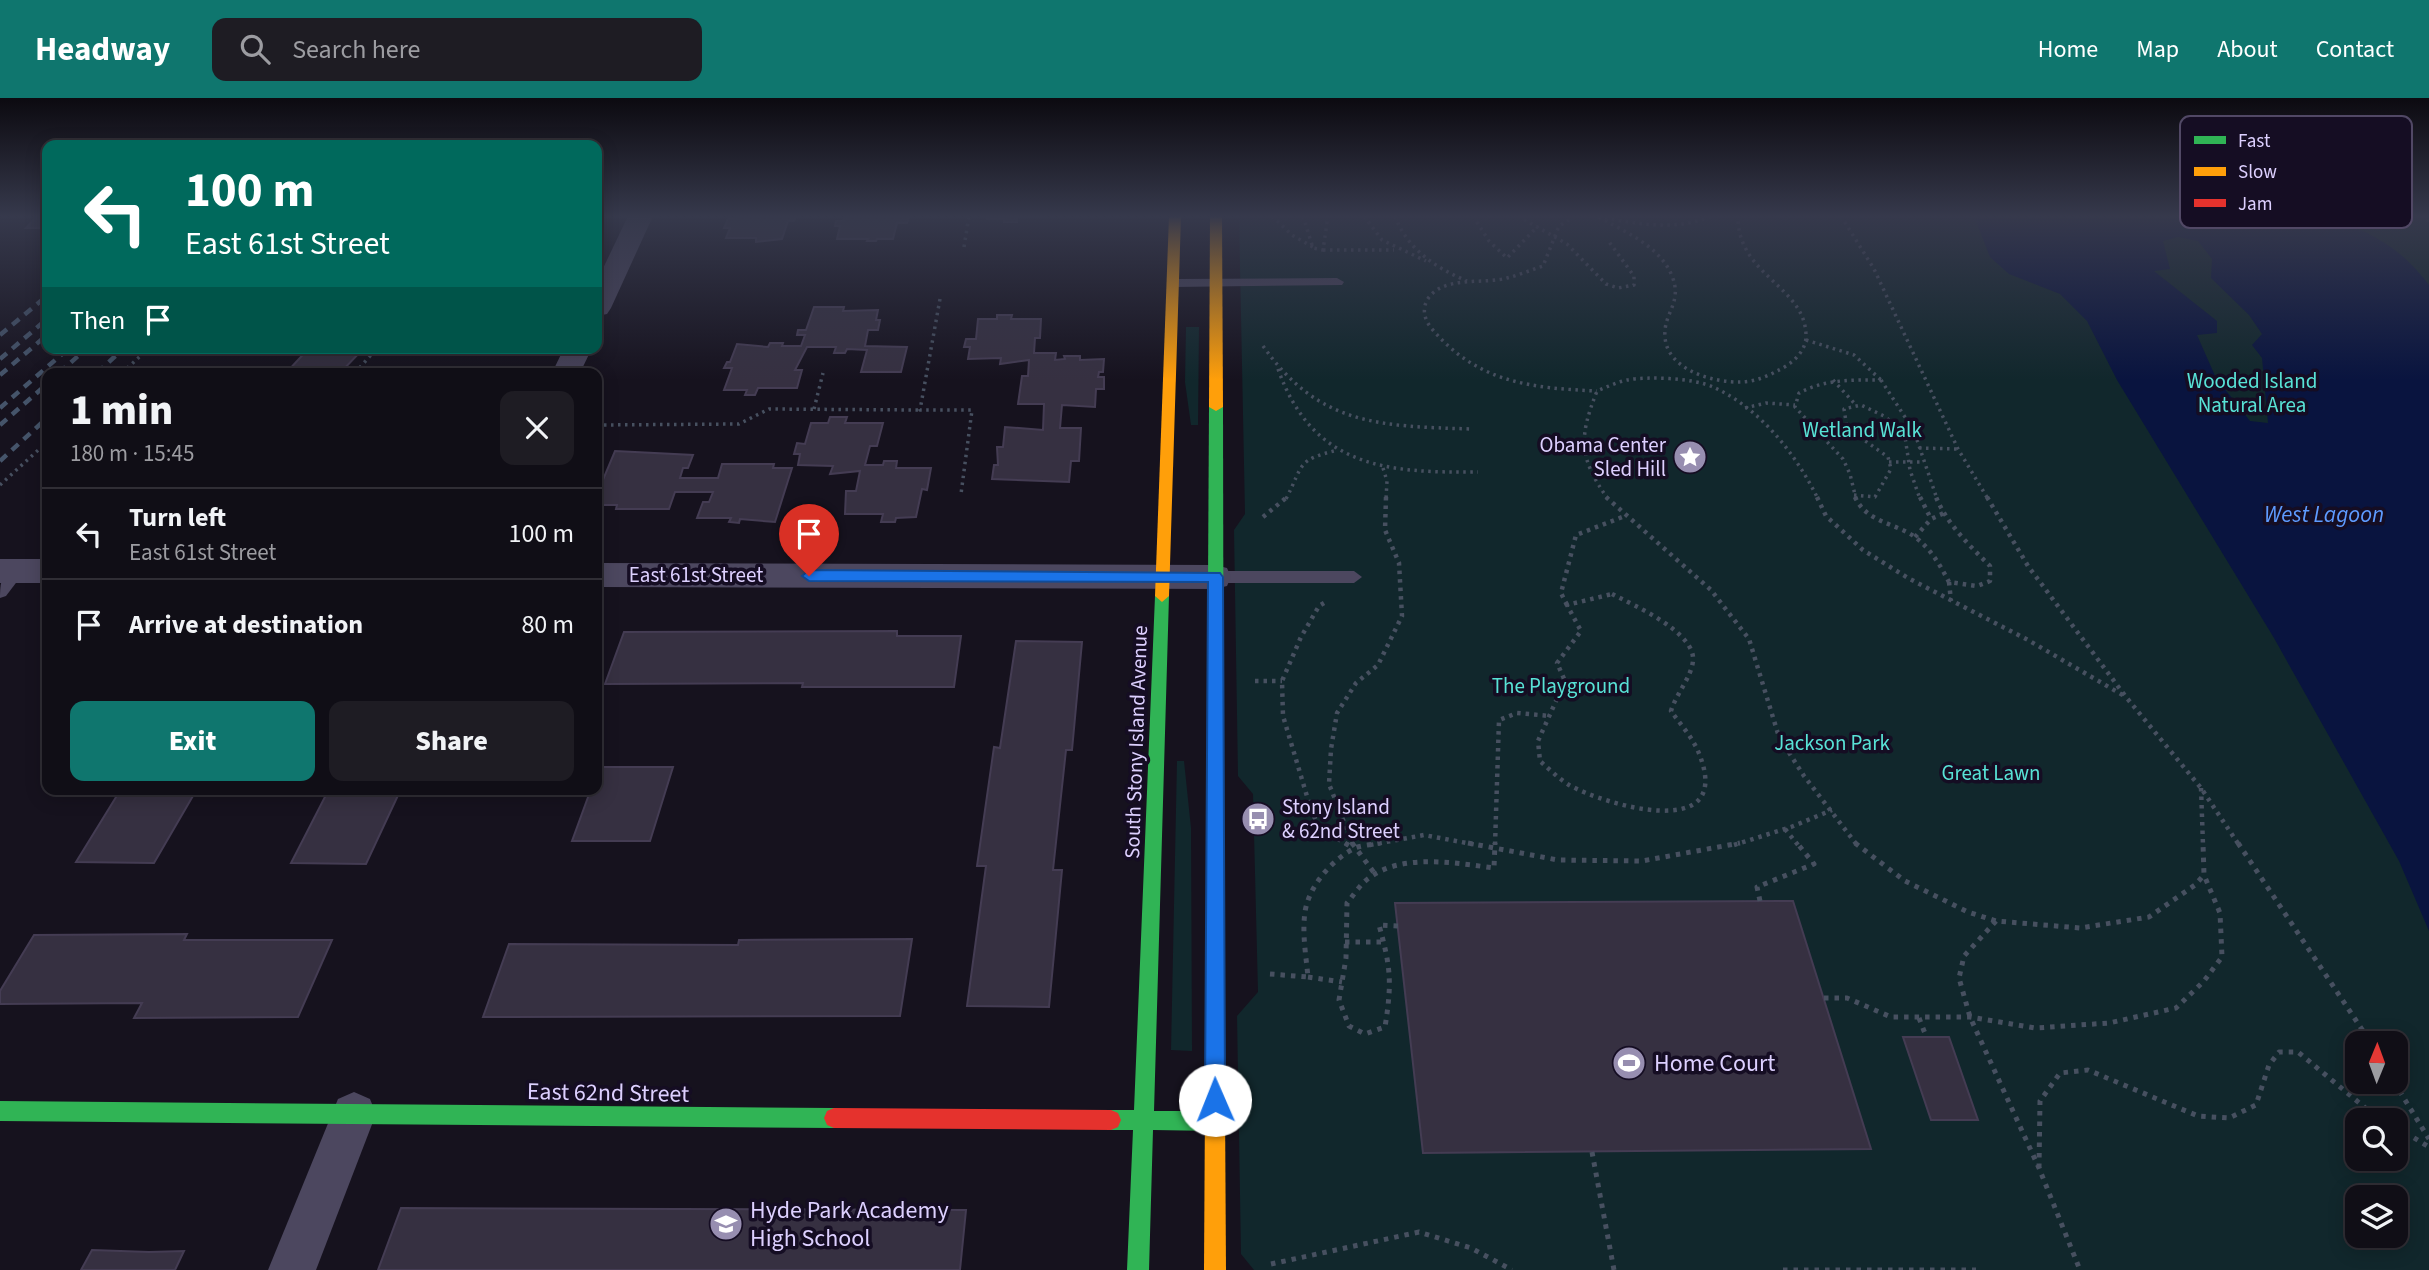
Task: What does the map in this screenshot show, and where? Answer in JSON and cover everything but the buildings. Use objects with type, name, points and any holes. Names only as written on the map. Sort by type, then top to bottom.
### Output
[{"type":"main road","name":"South Stony Island Avenue","points":[[1138,1270],[1174,271]]},
{"type":"main road","points":[[1215,1270],[1216,271]]},
{"type":"main road","name":"East 62nd Street","points":[[0,1111],[1215,1121]]},
{"type":"street","points":[[602,298],[615,271]]},
{"type":"street","name":"East 61st Street","points":[[602,575],[1215,577]]},
{"type":"street","points":[[292,1270],[354,1114]]},
{"type":"lane","points":[[1174,283],[1338,282]]},
{"type":"lane","points":[[1215,577],[1354,577]]},
{"type":"path","points":[[1446,271],[1467,282]]},
{"type":"path","points":[[1530,271],[1506,279],[1444,286],[1432,294],[1424,306],[1425,320],[1450,350],[1483,371],[1537,388],[1598,391],[1627,380],[1672,379],[1712,386],[1745,408],[1780,440],[1803,468],[1826,516],[1863,550],[2126,697]]},
{"type":"path","points":[[1594,271],[1601,281],[1624,288],[1634,285],[1634,276],[1630,271]]},
{"type":"path","points":[[1669,271],[1679,298],[1665,338],[1669,351],[1682,365],[1717,379],[1742,383],[1783,369],[1797,357],[1806,340],[1804,322],[1795,306],[1762,271]]},
{"type":"path","points":[[1875,271],[1958,449],[2028,566],[2126,697],[2201,789],[2363,1031]]},
{"type":"path","points":[[920,410],[940,299]]},
{"type":"path","points":[[1806,340],[1854,355],[1881,380],[1914,431],[1923,462],[1944,513],[1966,542],[1990,566],[1990,581],[1977,586],[1949,582]]},
{"type":"path","points":[[1263,346],[1278,369],[1310,398],[1348,416],[1371,423],[1397,426],[1471,429]]},
{"type":"path","points":[[127,368],[143,354]]},
{"type":"path","points":[[359,368],[372,354]]},
{"type":"path","points":[[1278,369],[1285,394],[1306,424],[1339,450],[1382,468],[1424,472],[1478,472]]},
{"type":"path","points":[[814,409],[823,373]]},
{"type":"path","points":[[1712,386],[1717,379]]},
{"type":"path","points":[[1881,380],[1833,380],[1812,385],[1798,393],[1796,405],[1802,419],[1839,453],[1850,471],[1855,502],[1865,512],[1915,537],[1931,551],[1949,582],[1951,601]]},
{"type":"path","points":[[1833,380],[1855,405]]},
{"type":"path","points":[[1598,391],[1585,422],[1583,446],[1592,475],[1607,498],[1625,516],[1711,590],[1749,639],[1779,737],[1804,776],[1859,848],[1905,881],[1968,912],[1996,921],[2080,928],[2149,917],[2195,885],[2204,875]]},
{"type":"path","points":[[1745,408],[1766,403],[1796,405]]},
{"type":"path","points":[[1854,495],[1875,497],[1891,469],[1888,457],[1847,428],[1844,409],[1860,404],[1884,415],[1898,427],[1905,438],[1907,463],[1917,494],[1931,519]]},
{"type":"path","points":[[602,425],[739,424],[769,409],[972,410],[961,494]]},
{"type":"path","points":[[0,485],[42,447]]},
{"type":"path","points":[[1919,448],[1958,449]]},
{"type":"path","points":[[1263,517],[1287,498],[1299,467],[1312,456],[1339,450]]},
{"type":"path","points":[[1889,462],[1923,462]]},
{"type":"path","points":[[1375,874],[1354,848],[1329,784],[1337,713],[1356,683],[1378,665],[1402,616],[1399,563],[1385,530],[1387,481],[1382,468]]},
{"type":"path","points":[[1915,537],[1931,519],[1944,513]]},
{"type":"path","points":[[1567,605],[1612,594],[1680,634],[1690,645],[1694,656],[1671,711],[1702,760],[1704,795],[1700,803],[1687,810],[1666,812],[1603,800],[1572,787],[1540,761],[1538,741],[1565,681],[1557,663],[1561,651],[1574,642],[1581,631],[1567,605],[1561,593],[1576,535],[1625,516]]},
{"type":"path","points":[[1330,600],[1319,606],[1301,637],[1282,681],[1283,716],[1312,813],[1321,829],[1354,848]]},
{"type":"path","points":[[1247,682],[1282,681]]},
{"type":"path","points":[[1398,926],[1378,925],[1390,965],[1390,995],[1385,1027],[1365,1034],[1349,1026],[1339,1000],[1346,958],[1346,903],[1375,874],[1433,861],[1494,868],[1499,720],[1517,713],[1550,716]]},
{"type":"path","points":[[1824,998],[1847,998],[1891,1017],[1970,1017],[2035,1028],[2109,1023],[2176,1008],[2204,981],[2222,957],[2220,913],[2204,875],[2201,789]]},
{"type":"path","points":[[1308,977],[1304,936],[1306,910],[1313,890],[1322,873],[1354,848],[1424,835],[1558,860],[1642,861],[1699,854],[1784,829],[1832,810]]},
{"type":"path","points":[[1760,901],[1757,887],[1814,864],[1784,829]]},
{"type":"path","points":[[1996,921],[1964,956],[1959,978],[1970,1017],[2039,1168],[2080,1270]]},
{"type":"path","points":[[1345,942],[1382,942]]},
{"type":"path","points":[[1270,974],[1342,982]]},
{"type":"path","points":[[1919,1018],[1926,1036]]},
{"type":"path","points":[[2039,1168],[2040,1101],[2060,1073],[2088,1070],[2198,1115],[2229,1118],[2256,1105],[2269,1065],[2279,1052],[2298,1052],[2365,1108]]},
{"type":"path","points":[[2401,1094],[2429,1139]]},
{"type":"path","points":[[2408,1134],[2429,1147]]},
{"type":"path","points":[[1592,1152],[1615,1270]]},
{"type":"path","points":[[1271,1264],[1419,1232],[1471,1248],[1512,1270]]},
{"type":"path","points":[[1783,1270],[1976,1270]]},
{"type":"green space","name":"Jackson Park","points":[[1240,271],[2429,271],[2429,1270],[1254,1270],[1241,1254],[1237,1016],[1258,992],[1253,794],[1238,776],[1234,530],[1245,514]]},
{"type":"green space","points":[[1186,327],[1199,327],[1198,425],[1191,425],[1185,382]]},
{"type":"green space","points":[[1177,761],[1184,761],[1191,828],[1192,1051],[1171,1050]]},
{"type":"water","name":"West Lagoon","points":[[2005,271],[2156,271],[2154,271],[2217,321],[2217,333],[2197,335],[2216,378],[2250,421],[2268,423],[2262,358],[2252,345],[2262,334],[2249,315],[2211,278],[2211,271],[2417,271],[2429,285],[2429,931],[2399,861],[2274,638],[2117,380],[2087,321],[2060,294]]},
{"type":"railway","points":[[0,335],[42,300]]},
{"type":"railway","points":[[0,359],[42,323]]},
{"type":"railway","points":[[0,375],[42,339]]},
{"type":"railway","points":[[46,368],[62,354]]},
{"type":"railway","points":[[65,368],[80,354]]},
{"type":"railway","points":[[102,368],[118,354]]},
{"type":"railway","points":[[0,408],[42,371]]},
{"type":"railway","points":[[0,425],[42,388]]},
{"type":"railway","points":[[0,461],[42,423]]},
{"type":"traffic: fast","points":[[1215,937],[1216,407]]},
{"type":"traffic: fast","points":[[1138,1270],[1162,596]]},
{"type":"traffic: fast","points":[[0,1111],[834,1118]]},
{"type":"traffic: fast","points":[[1111,1120],[1215,1121]]},
{"type":"traffic: slow","points":[[1162,596],[1173,271]]},
{"type":"traffic: slow","points":[[1216,271],[1216,407]]},
{"type":"traffic: slow","points":[[1215,937],[1215,1270]]},
{"type":"traffic: jam","points":[[834,1118],[1111,1120]]},
{"type":"place","name":"Obama Center Sled Hill","points":[[1690,457]]},
{"type":"place","name":"Stony Island & 62nd Street","points":[[1258,819]]},
{"type":"place","name":"Home Court","points":[[1629,1063]]},
{"type":"place","name":"Hyde Park Academy High School","points":[[726,1224]]},
{"type":"route","points":[[809,576],[1215,577],[1215,1100]]},
{"type":"park label","name":"Wooded Island Natural Area","points":[[2252,393]]},
{"type":"park label","name":"Wetland Walk","points":[[1862,430]]},
{"type":"park label","name":"The Playground","points":[[1561,686]]},
{"type":"park label","name":"Great Lawn","points":[[1991,773]]}]
